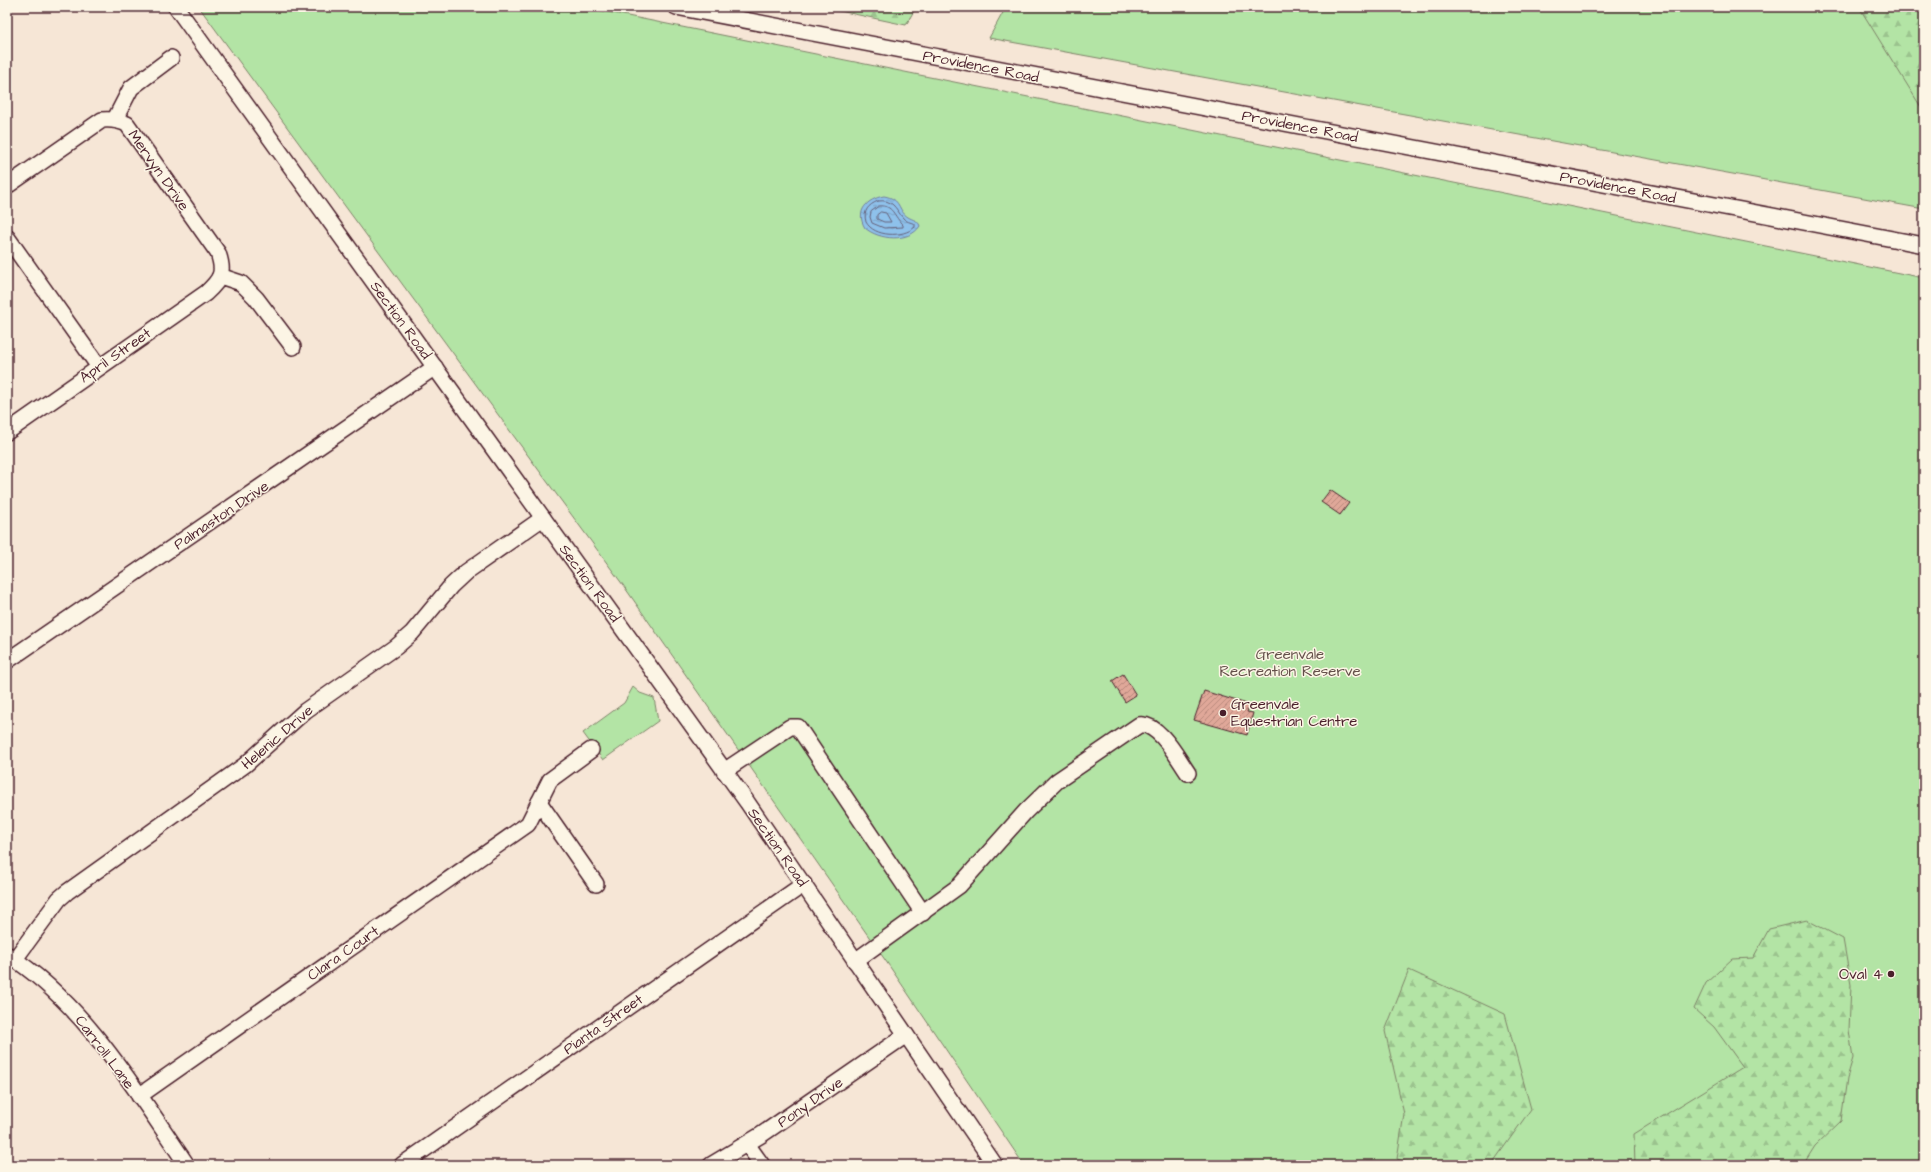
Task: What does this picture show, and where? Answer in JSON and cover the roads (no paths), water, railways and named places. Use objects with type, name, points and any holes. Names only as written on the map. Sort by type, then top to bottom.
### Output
[{"type":"street","name":"Section Road","points":[[176,7],[804,884],[995,1165]]},
{"type":"street","name":"Providence Road","points":[[676,7],[726,12],[1924,245]]},
{"type":"street","points":[[115,119],[131,88],[172,58]]},
{"type":"street","name":"Mervyn Drive","points":[[7,186],[102,120],[115,119],[127,124],[218,253],[222,265],[220,276]]},
{"type":"street","points":[[7,237],[99,367]]},
{"type":"street","points":[[220,276],[241,283],[256,298],[293,347]]},
{"type":"street","name":"April Street","points":[[7,432],[206,293],[220,276]]},
{"type":"street","name":"Palmaston Drive","points":[[7,661],[434,367]]},
{"type":"street","name":"Helenic Drive","points":[[11,957],[66,892],[246,765],[305,711],[396,647],[412,633],[451,586],[466,572],[543,518]]},
{"type":"street","points":[[855,961],[959,886],[1026,811],[1057,781],[1139,725],[1149,725],[1160,733],[1188,773]]},
{"type":"street","points":[[724,771],[790,727],[798,727],[923,912]]},
{"type":"street","name":"Clara Court","points":[[139,1096],[528,824],[550,780],[591,750]]},
{"type":"street","points":[[539,802],[596,884]]},
{"type":"street","name":"Pianta Street","points":[[402,1165],[804,884]]},
{"type":"street","name":"Carroll Lane","points":[[11,957],[43,982],[85,1023],[103,1044],[187,1165]]},
{"type":"street","name":"Pony Drive","points":[[711,1165],[747,1144],[906,1035]]},
{"type":"street","points":[[747,1144],[762,1165]]},
{"type":"water","points":[[884,196],[890,197],[897,202],[902,211],[908,217],[918,222],[920,226],[909,235],[894,238],[878,235],[865,228],[861,216],[864,207],[872,200]]},
{"type":"place","name":"Greenvale Equestrian Centre","points":[[1223,713]]},
{"type":"place","name":"Oval 4","points":[[1891,974]]},
{"type":"park label","name":"Greenvale Recreation Reserve","points":[[1290,662]]}]
